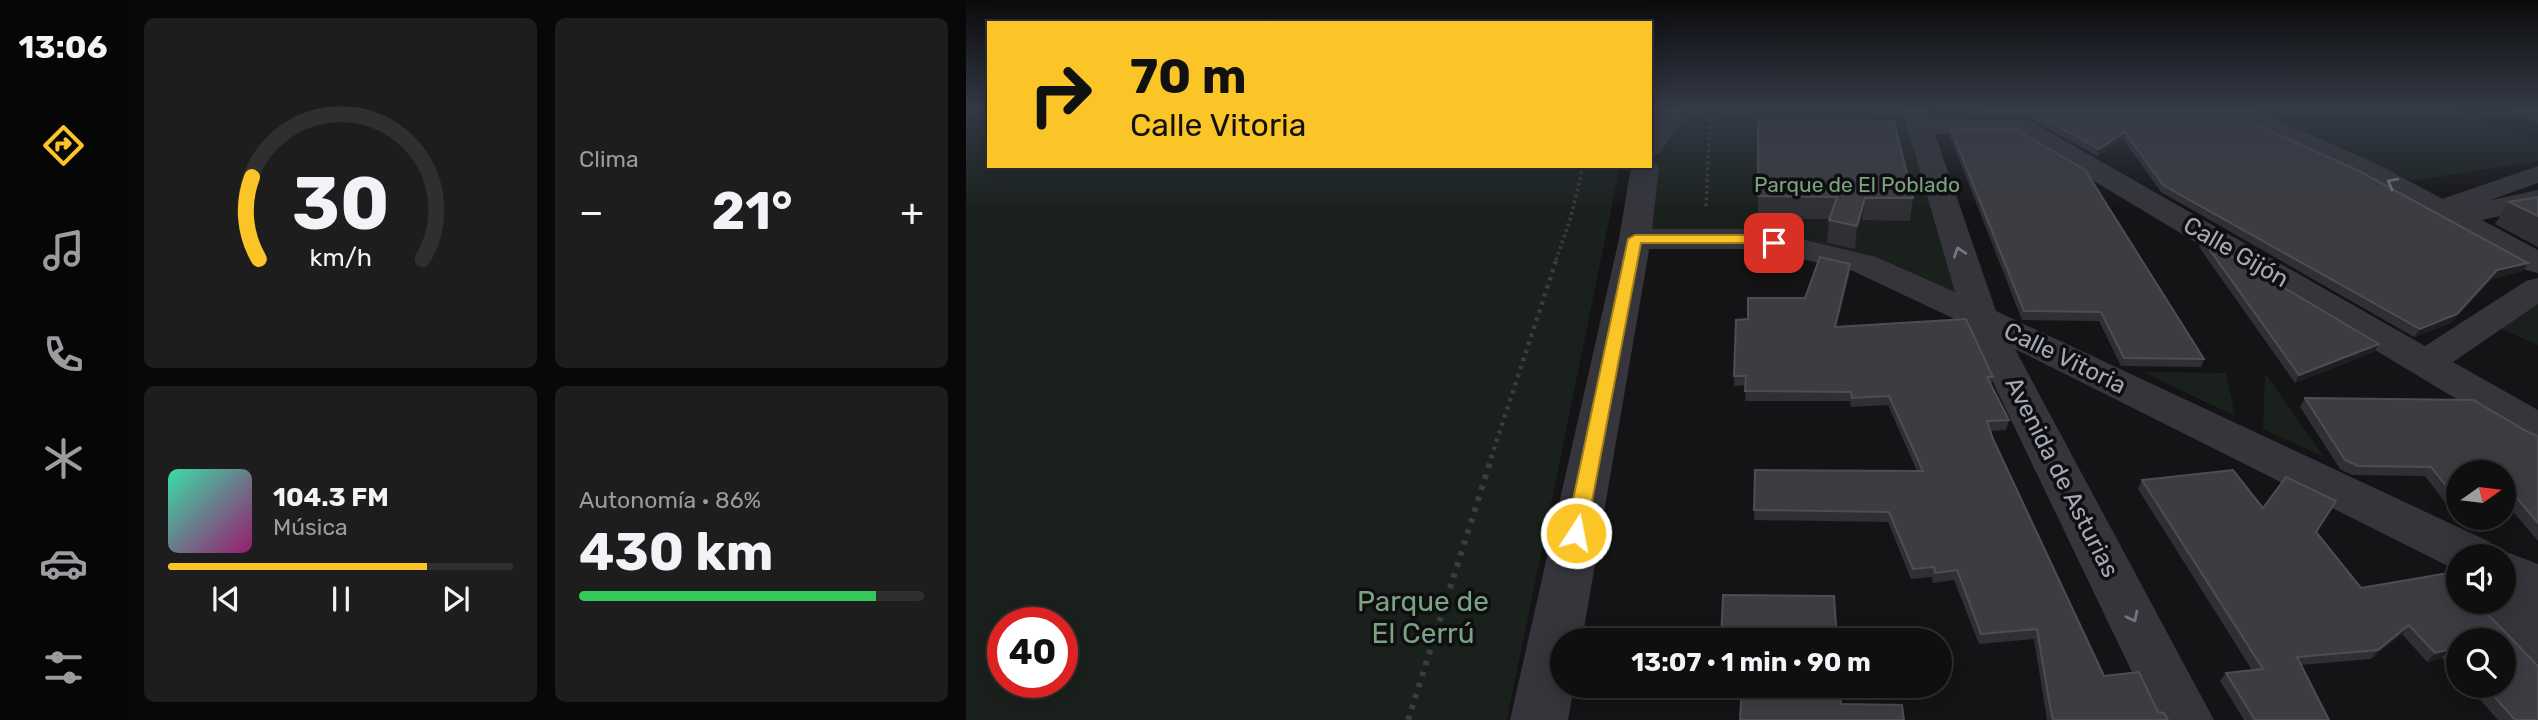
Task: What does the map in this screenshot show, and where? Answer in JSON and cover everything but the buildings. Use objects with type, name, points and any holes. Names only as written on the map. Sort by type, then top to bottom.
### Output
[{"type":"street","name":"Avenida de Asturias","points":[[1925,143],[1980,317],[2185,720]]},
{"type":"street","name":"Calle Gijón","points":[[2049,143],[2538,429]]},
{"type":"street","points":[[2305,143],[2367,170],[2538,263]]},
{"type":"street","points":[[1539,720],[1635,239],[1645,168]]},
{"type":"street","points":[[2448,213],[2538,174]]},
{"type":"street","points":[[2448,213],[2538,199]]},
{"type":"street","name":"Calle Vitoria","points":[[1635,239],[1759,239],[1864,264],[1980,317],[2446,547]]},
{"type":"street","points":[[2426,362],[2538,288]]},
{"type":"street","points":[[2516,577],[2538,587]]},
{"type":"street","points":[[2514,614],[2538,639]]},
{"type":"path","points":[[1704,239],[1709,143]]},
{"type":"path","points":[[1408,720],[1534,322],[1571,217],[1583,168]]},
{"type":"green space","name":"Parque de El Cerrú","points":[[966,143],[987,143],[987,168],[1620,168],[1507,720],[966,720]]},
{"type":"green space","name":"Parque de El Poblado","points":[[1925,143],[1980,317],[1864,264],[1759,239],[1635,239],[1650,168],[1652,168],[1652,144]]},
{"type":"green space","points":[[2325,143],[2538,143],[2538,161],[2411,181]]},
{"type":"green space","points":[[2538,288],[2538,345],[2485,322]]},
{"type":"green space","points":[[2143,372],[2226,373],[2235,416]]},
{"type":"green space","points":[[2265,373],[2324,457],[2263,429]]},
{"type":"route","points":[[1576,533],[1635,239],[1759,239],[1774,243]]}]
